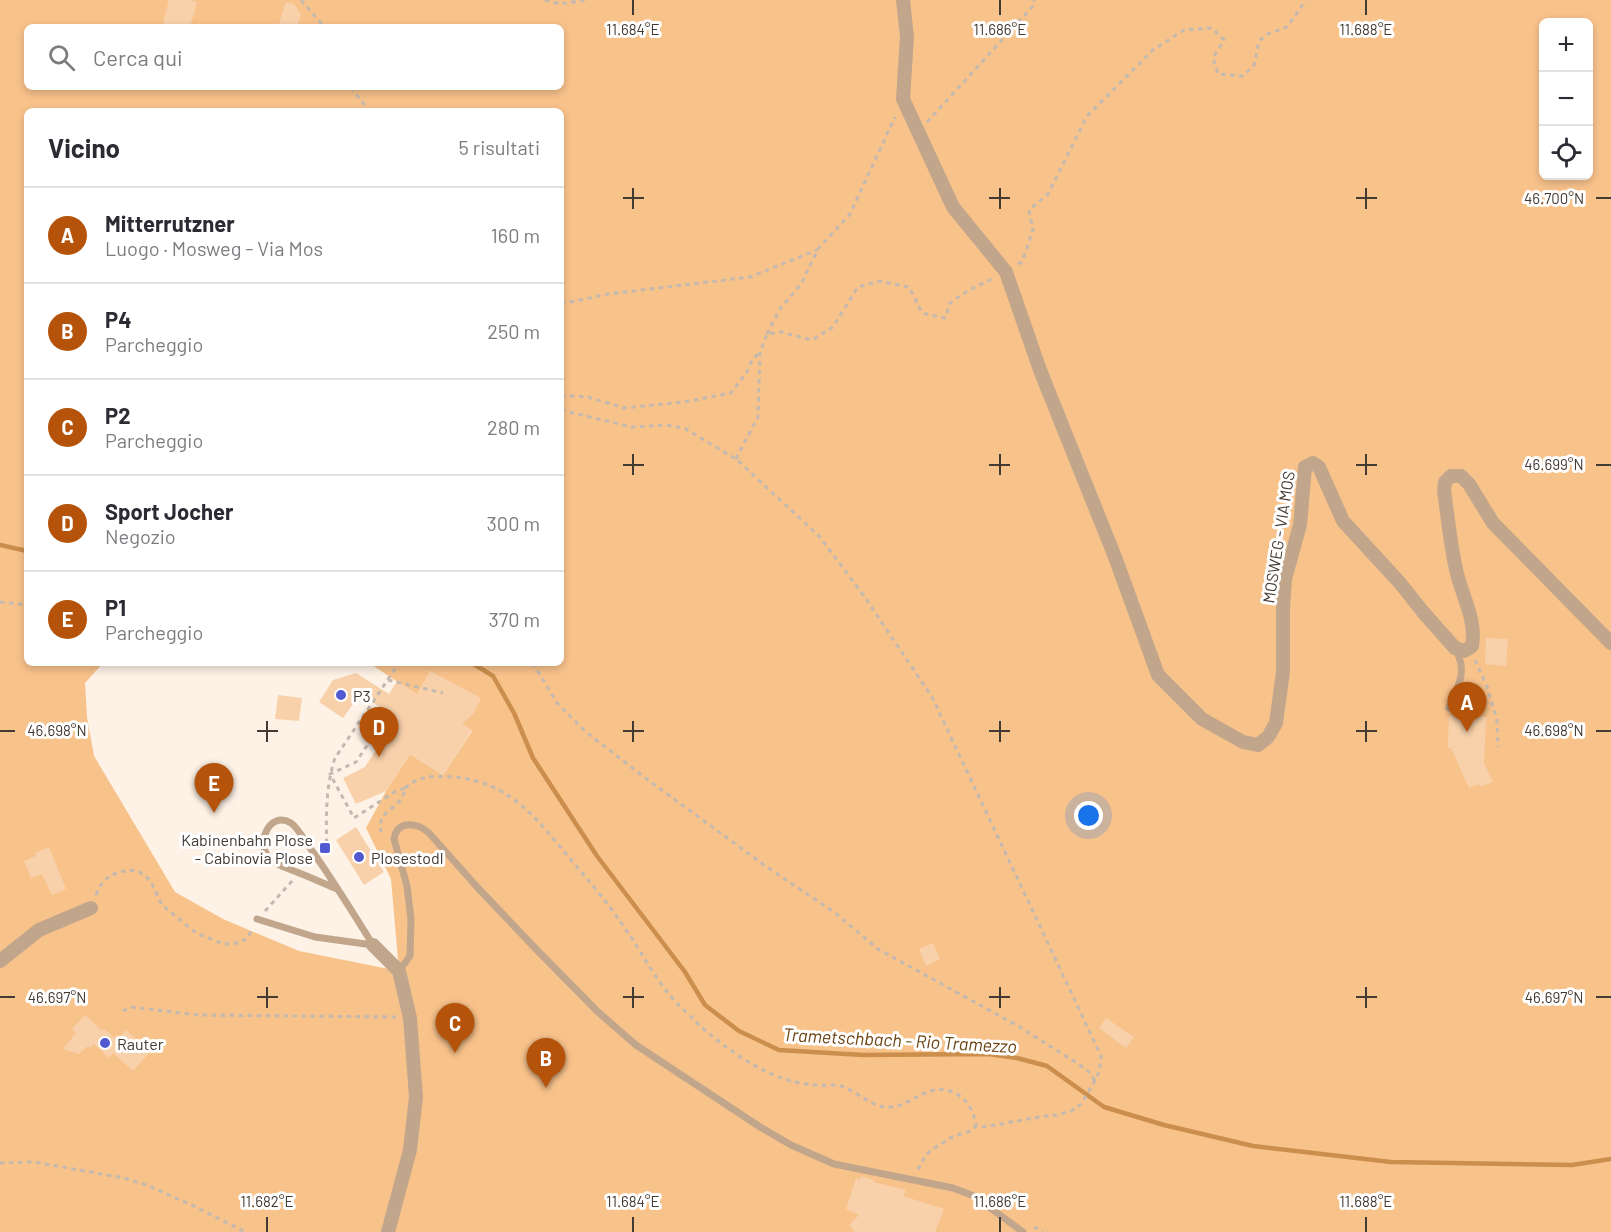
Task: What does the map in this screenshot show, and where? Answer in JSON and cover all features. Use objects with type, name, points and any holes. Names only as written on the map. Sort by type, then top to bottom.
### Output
[{"type":"street","name":"MOSWEG - VIA MOS","points":[[903,0],[907,37],[903,99],[953,207],[1006,272],[1040,370],[1115,557],[1158,675],[1202,719],[1243,742],[1258,745],[1268,737],[1276,723],[1283,672],[1285,579],[1300,525],[1305,467],[1313,463],[1319,467],[1343,521],[1400,583],[1423,612],[1462,648]]},
{"type":"street","points":[[1462,648],[1472,646],[1474,635],[1469,610],[1456,570],[1444,490],[1445,482],[1451,476],[1461,476],[1469,484],[1493,523],[1611,643]]},
{"type":"street","points":[[0,961],[39,930],[91,908]]},
{"type":"street","points":[[373,945],[399,971],[410,1017],[416,1097],[411,1150],[388,1232]]},
{"type":"lane","points":[[1449,708],[1462,674],[1462,648]]},
{"type":"lane","points":[[337,889],[281,866],[269,858],[264,840],[265,831],[269,825],[285,820],[294,825],[322,866],[337,889],[373,945]]},
{"type":"lane","points":[[399,971],[410,956],[411,919],[407,886],[396,846],[395,832],[405,825],[414,824],[422,827],[536,949],[598,1012],[636,1046],[760,1128],[791,1145],[834,1164],[953,1188],[974,1196],[1023,1232]]},
{"type":"lane","points":[[257,919],[315,937],[373,945]]},
{"type":"path","points":[[301,0],[322,24]]},
{"type":"path","points":[[545,0],[560,4],[585,0]]},
{"type":"path","points":[[917,133],[1034,5],[1034,0]]},
{"type":"path","points":[[767,334],[781,332],[812,340],[833,327],[858,287],[879,281],[909,287],[922,314],[945,318],[950,303],[969,290],[1022,262],[1033,230],[1029,210],[1048,194],[1086,116],[1153,50],[1184,30],[1212,28],[1224,40],[1213,58],[1218,74],[1243,76],[1254,65],[1259,41],[1268,34],[1287,27],[1306,0]]},
{"type":"path","points":[[353,90],[367,108]]},
{"type":"path","points":[[736,459],[758,417],[760,352],[767,334],[780,309],[801,284],[819,249],[850,214],[903,99]]},
{"type":"path","points":[[564,303],[608,294],[750,277],[819,249]]},
{"type":"path","points":[[564,395],[588,397],[624,408],[684,402],[731,393],[747,372],[752,360],[760,352]]},
{"type":"path","points":[[564,411],[632,428],[665,425],[684,428],[736,459],[819,536],[864,596],[932,697],[1101,1056],[1100,1069],[1095,1081],[1081,1104],[1071,1111],[984,1127],[976,1126]]},
{"type":"path","points":[[0,602],[24,605]]},
{"type":"path","points":[[1462,648],[1488,689],[1497,721],[1498,747]]},
{"type":"path","points":[[322,866],[327,855],[326,819],[330,774],[335,758],[397,666]]},
{"type":"path","points":[[535,666],[556,703],[586,732],[648,780],[767,867],[834,912],[878,949],[1018,1026],[1080,1065],[1095,1081]]},
{"type":"path","points":[[388,680],[443,693]]},
{"type":"path","points":[[330,774],[356,762],[372,738]]},
{"type":"path","points":[[330,774],[354,818],[413,781],[431,776],[458,778],[485,784],[510,796],[541,823],[594,886],[674,1000],[715,1039],[756,1066],[790,1080],[817,1085],[840,1085],[881,1106],[897,1106],[930,1090],[943,1089],[954,1092],[971,1110],[976,1126]]},
{"type":"path","points":[[396,846],[386,846],[380,825],[385,813],[402,797],[405,788]]},
{"type":"path","points":[[91,908],[101,883],[118,871],[137,870],[150,880],[162,905],[196,933],[224,944],[239,943],[248,938],[257,919],[299,873]]},
{"type":"path","points":[[123,1011],[131,1007],[198,1015],[410,1017]]},
{"type":"path","points":[[922,1165],[928,1152],[954,1136],[973,1130],[976,1126]]},
{"type":"path","points":[[0,1163],[34,1162],[124,1178],[177,1198],[245,1232]]},
{"type":"shaded area","points":[[0,0],[1611,0],[1611,1232],[0,1232]]},
{"type":"building","points":[[169,0],[197,2],[191,24],[163,23]]},
{"type":"building","points":[[286,2],[294,4],[301,14],[298,24],[279,24]]},
{"type":"building","points":[[1486,638],[1508,639],[1506,666],[1485,664]]},
{"type":"building","points":[[430,671],[481,698],[474,713],[462,724],[472,730],[443,775],[410,754],[386,791],[356,804],[343,778],[365,767],[380,744],[364,733],[380,707],[360,694],[343,718],[319,702],[333,680],[356,673],[389,694],[397,681],[417,694]]},
{"type":"building","points":[[278,695],[302,698],[299,721],[275,719]]},
{"type":"building","points":[[1449,716],[1486,717],[1484,763],[1493,782],[1469,788],[1451,748],[1448,748]]},
{"type":"building","points":[[356,827],[384,872],[364,885],[336,840]]},
{"type":"building","points":[[49,847],[66,889],[52,895],[42,874],[31,878],[24,861]]},
{"type":"building","points":[[933,943],[940,959],[926,966],[919,949]]},
{"type":"building","name":"Rauter","points":[[85,1015],[102,1031],[104,1029],[117,1040],[126,1030],[150,1052],[133,1071],[113,1053],[109,1058],[94,1044],[79,1054],[63,1049],[76,1033],[72,1029]]},
{"type":"building","points":[[1106,1018],[1134,1037],[1126,1048],[1099,1028]]},
{"type":"building","points":[[861,1176],[874,1180],[873,1182],[906,1190],[903,1196],[944,1209],[935,1232],[855,1232],[849,1225],[859,1215],[846,1209],[856,1178],[860,1180]]},
{"type":"waterway","name":"Trametschbach - Rio Tramezzo","points":[[0,545],[24,550]]},
{"type":"waterway","name":"Trametschbach - Rio Tramezzo","points":[[477,666],[493,676],[514,713],[533,758],[597,856],[685,972],[705,1005],[739,1031],[779,1050],[863,1055],[988,1054],[1017,1058],[1047,1066],[1104,1107],[1164,1125],[1253,1146],[1391,1162],[1572,1165],[1611,1159]]},
{"type":"place","name":"P3","points":[[341,695]]},
{"type":"place","name":"Mitterrutzner","points":[[1467,732]]},
{"type":"place","name":"Sport Jocher","points":[[379,757]]},
{"type":"place","name":"P1","points":[[214,813]]},
{"type":"place","name":"Kabinenbahn Plose - Cabinovia Plose","points":[[325,848]]},
{"type":"place","name":"Plosestodl","points":[[359,857]]},
{"type":"place","name":"Rauter","points":[[105,1043]]},
{"type":"place","name":"P2","points":[[455,1053]]},
{"type":"place","name":"P4","points":[[546,1088]]}]
